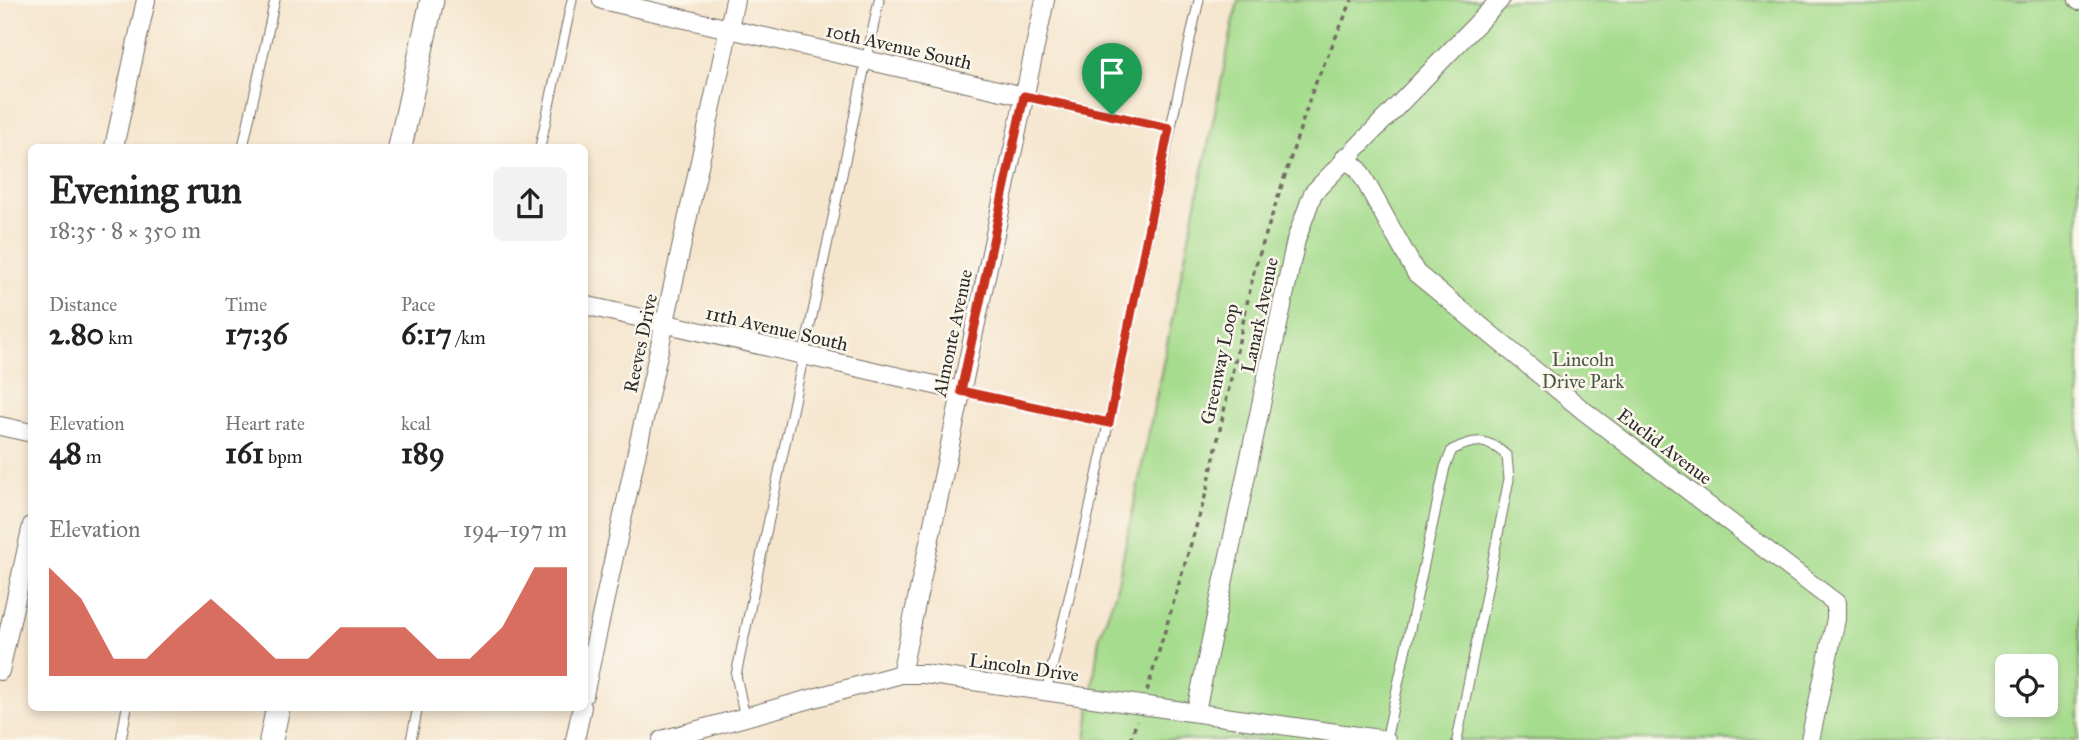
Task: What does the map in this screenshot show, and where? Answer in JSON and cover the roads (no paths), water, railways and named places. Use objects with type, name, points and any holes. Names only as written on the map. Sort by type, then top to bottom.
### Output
[{"type":"street","points":[[115,144],[146,0]]},
{"type":"street","points":[[401,144],[432,0]]},
{"type":"street","name":"10th Avenue South","points":[[602,0],[1024,96]]},
{"type":"street","name":"Reeves Drive","points":[[588,677],[735,0]]},
{"type":"street","name":"Almonte Avenue","points":[[901,674],[1045,0]]},
{"type":"street","name":"Lanark Avenue","points":[[1196,710],[1296,240],[1313,193],[1500,0]]},
{"type":"street","name":"Euclid Avenue","points":[[1345,157],[1359,170],[1416,273],[1584,411],[1836,603],[1836,619],[1810,740]]},
{"type":"street","name":"11th Avenue South","points":[[588,306],[961,391]]},
{"type":"street","points":[[0,426],[28,432]]},
{"type":"street","points":[[0,670],[28,543]]},
{"type":"street","name":"Lincoln Drive","points":[[662,740],[901,674],[924,674],[1196,710],[1386,740]]},
{"type":"street","points":[[271,740],[277,711]]},
{"type":"street","points":[[575,740],[581,711]]},
{"type":"lane","points":[[244,144],[275,0]]},
{"type":"lane","points":[[541,144],[572,0]]},
{"type":"lane","points":[[745,719],[736,675],[806,356],[879,0]]},
{"type":"lane","points":[[1046,691],[1109,423],[1169,128],[1199,0]]},
{"type":"lane","points":[[1024,96],[1169,128]]},
{"type":"lane","points":[[961,391],[1109,423]]},
{"type":"lane","points":[[1386,740],[1445,467],[1452,450],[1470,441],[1494,444],[1507,456],[1509,479],[1457,740]]},
{"type":"lane","points":[[121,740],[126,711]]},
{"type":"lane","points":[[411,740],[417,711]]},
{"type":"park label","name":"Lincoln Drive Park","points":[[1583,370]]}]
